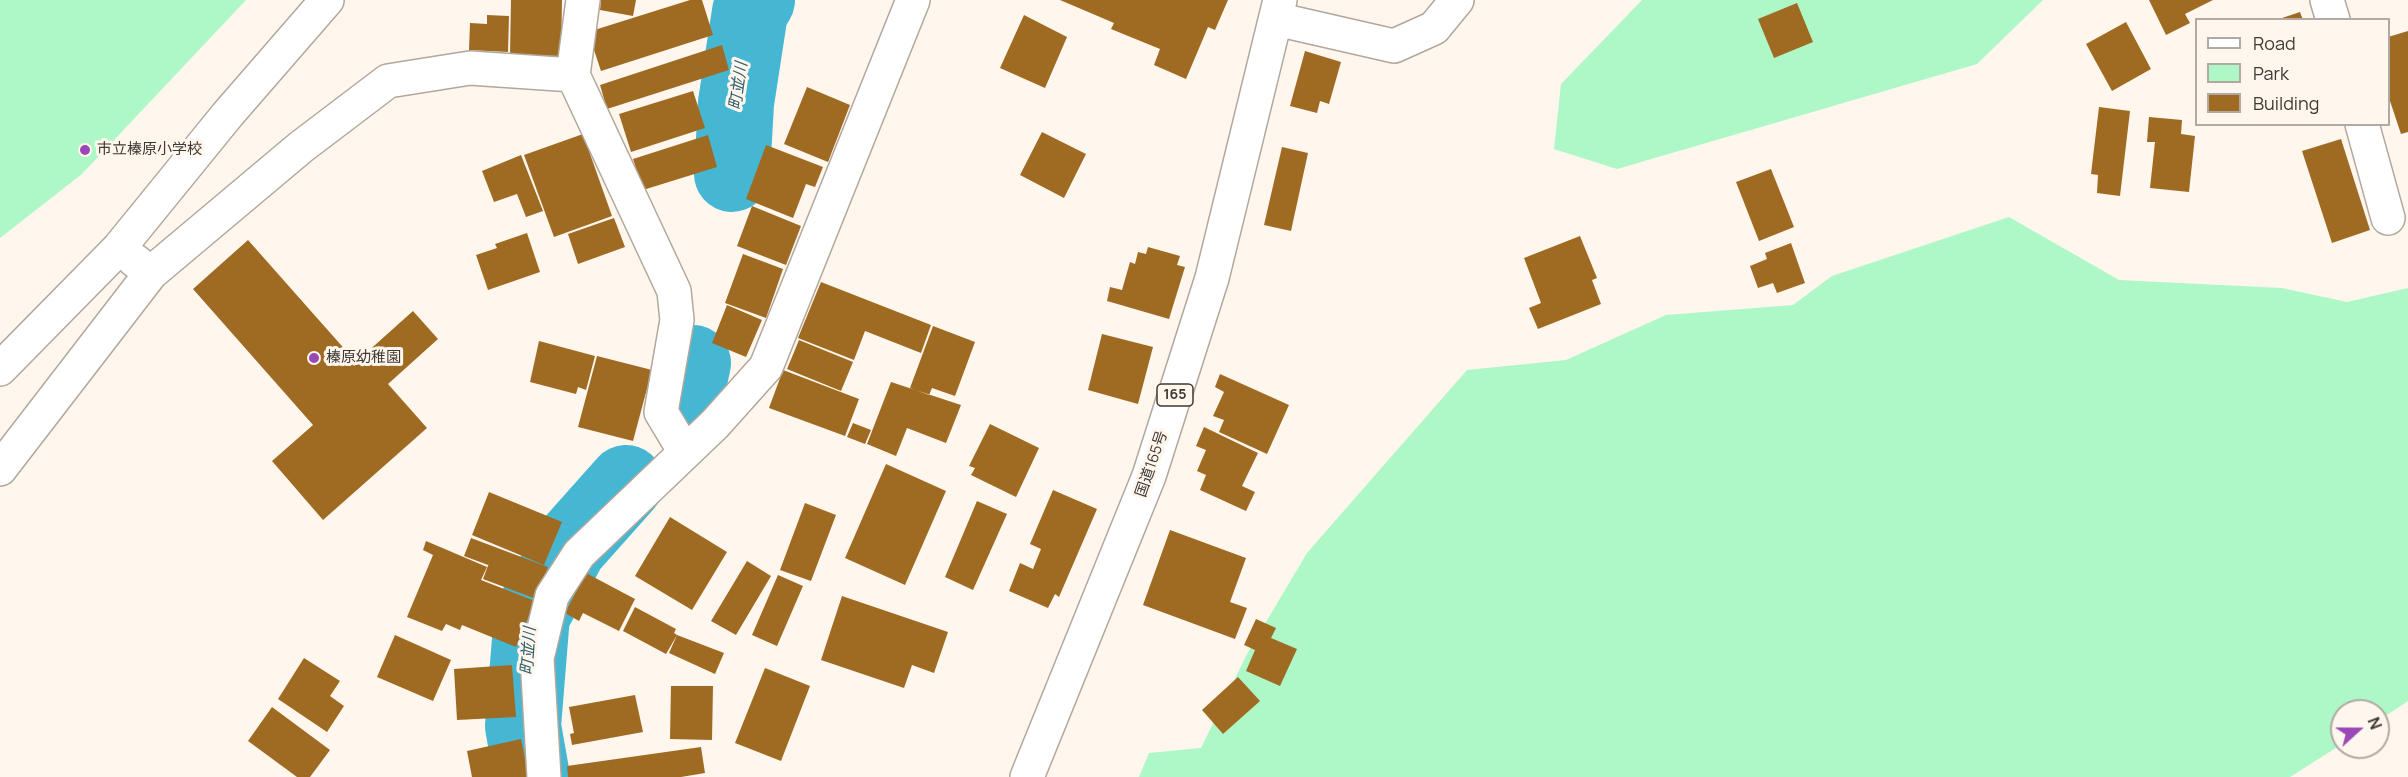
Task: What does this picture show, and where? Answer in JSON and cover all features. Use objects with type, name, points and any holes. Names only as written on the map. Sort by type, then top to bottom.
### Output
[{"type":"main road","points":[[0,369],[119,248],[228,114],[327,0]]},
{"type":"main road","points":[[582,0],[573,75],[674,291],[677,320],[661,412],[685,452]]},
{"type":"main road","points":[[544,777],[537,658],[552,596],[579,554],[685,452],[766,368],[913,0]]},
{"type":"main road","points":[[1278,9],[1394,46],[1434,28],[1457,0]]},
{"type":"main road","points":[[2327,0],[2332,18]]},
{"type":"main road","name":"国道165号","points":[[1027,777],[1149,476],[1212,278],[1278,9]]},
{"type":"main road","points":[[0,469],[151,273],[301,147],[388,81],[470,68],[573,75]]},
{"type":"main road","points":[[2363,126],[2388,218]]},
{"type":"main road","points":[[119,248],[151,273]]},
{"type":"green space","name":"市立榛原小学校","points":[[0,0],[246,0],[82,174],[0,238]]},
{"type":"green space","points":[[1642,0],[2043,0],[1977,64],[1617,169],[1554,149],[1561,84]]},
{"type":"green space","points":[[2009,217],[2119,280],[2282,288],[2347,302],[2408,288],[2408,701],[2390,713],[2390,699],[2330,699],[2330,752],[2290,777],[1139,777],[1149,753],[1201,748],[1247,654],[1307,553],[1467,370],[1566,360],[1666,315],[1793,305],[1832,276]]},
{"type":"building","points":[[511,0],[562,0],[561,56],[510,55]]},
{"type":"building","points":[[601,0],[636,0],[633,16],[600,10]]},
{"type":"building","points":[[690,0],[702,0],[713,35],[601,71],[588,32]]},
{"type":"building","points":[[1060,0],[1228,0],[1215,30],[1208,27],[1186,79],[1154,65],[1160,49],[1111,29],[1114,23]]},
{"type":"building","points":[[2149,0],[2213,0],[2185,14],[2190,23],[2166,35]]},
{"type":"building","points":[[1797,3],[1813,42],[1774,58],[1758,19]]},
{"type":"building","points":[[2300,12],[2302,18],[2282,18]]},
{"type":"building","points":[[487,15],[509,16],[508,52],[469,50],[470,23],[487,24]]},
{"type":"building","points":[[1024,15],[1067,37],[1045,88],[1000,68]]},
{"type":"building","points":[[2126,22],[2151,69],[2112,91],[2086,44]]},
{"type":"building","points":[[2408,31],[2408,132],[2401,134],[2390,101],[2390,36]]},
{"type":"building","points":[[722,45],[729,70],[607,109],[600,85]]},
{"type":"building","points":[[1305,51],[1341,62],[1329,104],[1320,101],[1317,113],[1290,106]]},
{"type":"building","points":[[807,87],[850,105],[828,162],[784,144]]},
{"type":"building","points":[[693,91],[705,128],[631,152],[619,114]]},
{"type":"building","points":[[2099,107],[2130,111],[2120,196],[2097,193],[2098,175],[2091,174]]},
{"type":"building","points":[[2149,117],[2182,120],[2181,134],[2195,136],[2189,192],[2150,188],[2155,142],[2147,142]]},
{"type":"building","points":[[1042,132],[1086,154],[1064,198],[1020,175]]},
{"type":"building","points":[[583,134],[612,216],[554,237],[524,155]]},
{"type":"building","points":[[708,135],[717,167],[643,190],[633,159]]},
{"type":"building","points":[[2341,139],[2370,230],[2332,243],[2302,151]]},
{"type":"building","points":[[766,145],[823,167],[815,187],[806,184],[793,218],[746,199]]},
{"type":"building","points":[[1282,147],[1308,153],[1291,231],[1264,225]]},
{"type":"building","points":[[521,155],[543,211],[526,217],[517,194],[494,202],[482,171]]},
{"type":"building","points":[[1771,169],[1794,227],[1759,241],[1736,182]]},
{"type":"building","points":[[752,206],[801,226],[786,265],[737,246]]},
{"type":"building","points":[[614,218],[625,247],[578,264],[568,234]]},
{"type":"building","points":[[527,233],[540,272],[488,290],[476,255],[497,248],[495,244]]},
{"type":"building","points":[[1580,236],[1597,278],[1592,280],[1601,304],[1538,329],[1529,308],[1541,303],[1524,258]]},
{"type":"building","points":[[248,240],[356,362],[413,311],[438,339],[388,384],[427,428],[323,520],[272,461],[313,425],[193,289]]},
{"type":"building","points":[[1791,243],[1805,283],[1777,293],[1773,283],[1758,288],[1750,266],[1767,259],[1765,253]]},
{"type":"building","points":[[1148,247],[1180,256],[1177,265],[1185,267],[1169,319],[1107,301],[1110,287],[1122,290],[1130,262],[1135,264],[1138,252],[1146,254]]},
{"type":"building","points":[[743,254],[783,269],[766,318],[725,303]]},
{"type":"building","points":[[821,282],[931,325],[921,353],[865,331],[854,360],[798,338]]},
{"type":"building","points":[[727,305],[762,320],[746,357],[712,343]]},
{"type":"building","points":[[933,326],[975,342],[955,396],[932,388],[929,395],[910,388]]},
{"type":"building","points":[[1102,334],[1153,347],[1138,404],[1088,390]]},
{"type":"building","points":[[799,340],[853,362],[841,391],[787,369]]},
{"type":"building","points":[[539,341],[595,356],[586,390],[578,387],[576,394],[530,382]]},
{"type":"building","points":[[597,356],[652,370],[633,441],[578,427]]},
{"type":"building","points":[[783,370],[859,399],[845,436],[769,408]]},
{"type":"building","points":[[1220,374],[1289,405],[1267,454],[1219,432],[1224,420],[1213,416],[1224,392],[1215,387]]},
{"type":"building","points":[[891,382],[961,405],[946,443],[907,428],[896,456],[867,444]]},
{"type":"building","points":[[853,423],[871,430],[865,444],[847,437]]},
{"type":"building","points":[[990,424],[1039,448],[1016,497],[971,475],[975,468],[969,466]]},
{"type":"building","points":[[1204,427],[1258,453],[1242,486],[1255,492],[1246,511],[1200,490],[1206,475],[1197,471],[1206,450],[1196,446]]},
{"type":"building","points":[[886,464],[946,491],[905,585],[845,558]]},
{"type":"building","points":[[1053,490],[1097,509],[1059,597],[1055,594],[1048,608],[1009,591],[1020,563],[1033,569],[1041,549],[1030,544]]},
{"type":"building","points":[[489,492],[562,522],[544,565],[472,535]]},
{"type":"building","points":[[977,501],[1007,514],[973,590],[945,577]]},
{"type":"building","points":[[805,503],[836,515],[811,581],[780,570]]},
{"type":"building","points":[[670,517],[727,552],[692,610],[635,576]]},
{"type":"building","points":[[1170,530],[1246,558],[1230,602],[1247,608],[1235,639],[1143,605]]},
{"type":"building","points":[[471,538],[548,567],[536,599],[483,579],[489,563],[488,565],[464,556]]},
{"type":"building","points":[[426,541],[487,567],[481,580],[535,601],[516,647],[462,625],[460,630],[446,624],[442,631],[407,617],[433,555],[423,550]]},
{"type":"building","points":[[747,561],[771,576],[736,635],[711,621]]},
{"type":"building","points":[[586,573],[635,599],[619,631],[583,613],[579,621],[565,613]]},
{"type":"building","points":[[778,575],[803,586],[777,646],[752,635]]},
{"type":"building","points":[[842,596],[948,632],[934,673],[912,665],[904,688],[821,660]]},
{"type":"building","points":[[635,607],[676,629],[674,633],[677,635],[666,654],[623,631]]},
{"type":"building","points":[[1256,619],[1276,628],[1271,638],[1297,649],[1280,686],[1246,671],[1255,650],[1244,645]]},
{"type":"building","points":[[395,635],[451,660],[433,701],[377,677]]},
{"type":"building","points":[[677,635],[724,653],[715,674],[669,653]]},
{"type":"building","points":[[304,658],[340,681],[330,696],[344,706],[327,732],[278,699]]},
{"type":"building","points":[[512,665],[516,717],[457,720],[454,669]]},
{"type":"building","points":[[765,668],[810,686],[781,761],[735,743]]},
{"type":"building","points":[[1238,677],[1260,701],[1223,734],[1202,710]]},
{"type":"building","points":[[671,686],[713,686],[712,740],[670,739]]},
{"type":"building","points":[[635,695],[643,732],[572,745],[570,734],[574,733],[569,707]]},
{"type":"building","points":[[272,707],[330,750],[310,777],[297,777],[248,741]]},
{"type":"building","points":[[521,739],[529,777],[472,777],[467,751]]},
{"type":"building","points":[[701,747],[705,773],[681,777],[568,777],[567,766]]},
{"type":"waterway","name":"町並川","points":[[732,174],[736,103],[750,12],[757,0]]},
{"type":"waterway","name":"町並川","points":[[685,400],[693,363]]},
{"type":"waterway","name":"町並川","points":[[532,777],[523,726],[532,615],[569,547],[626,483]]},
{"type":"place","name":"市立榛原小学校","points":[[85,150]]},
{"type":"place","name":"榛原幼稚園","points":[[314,358]]}]
